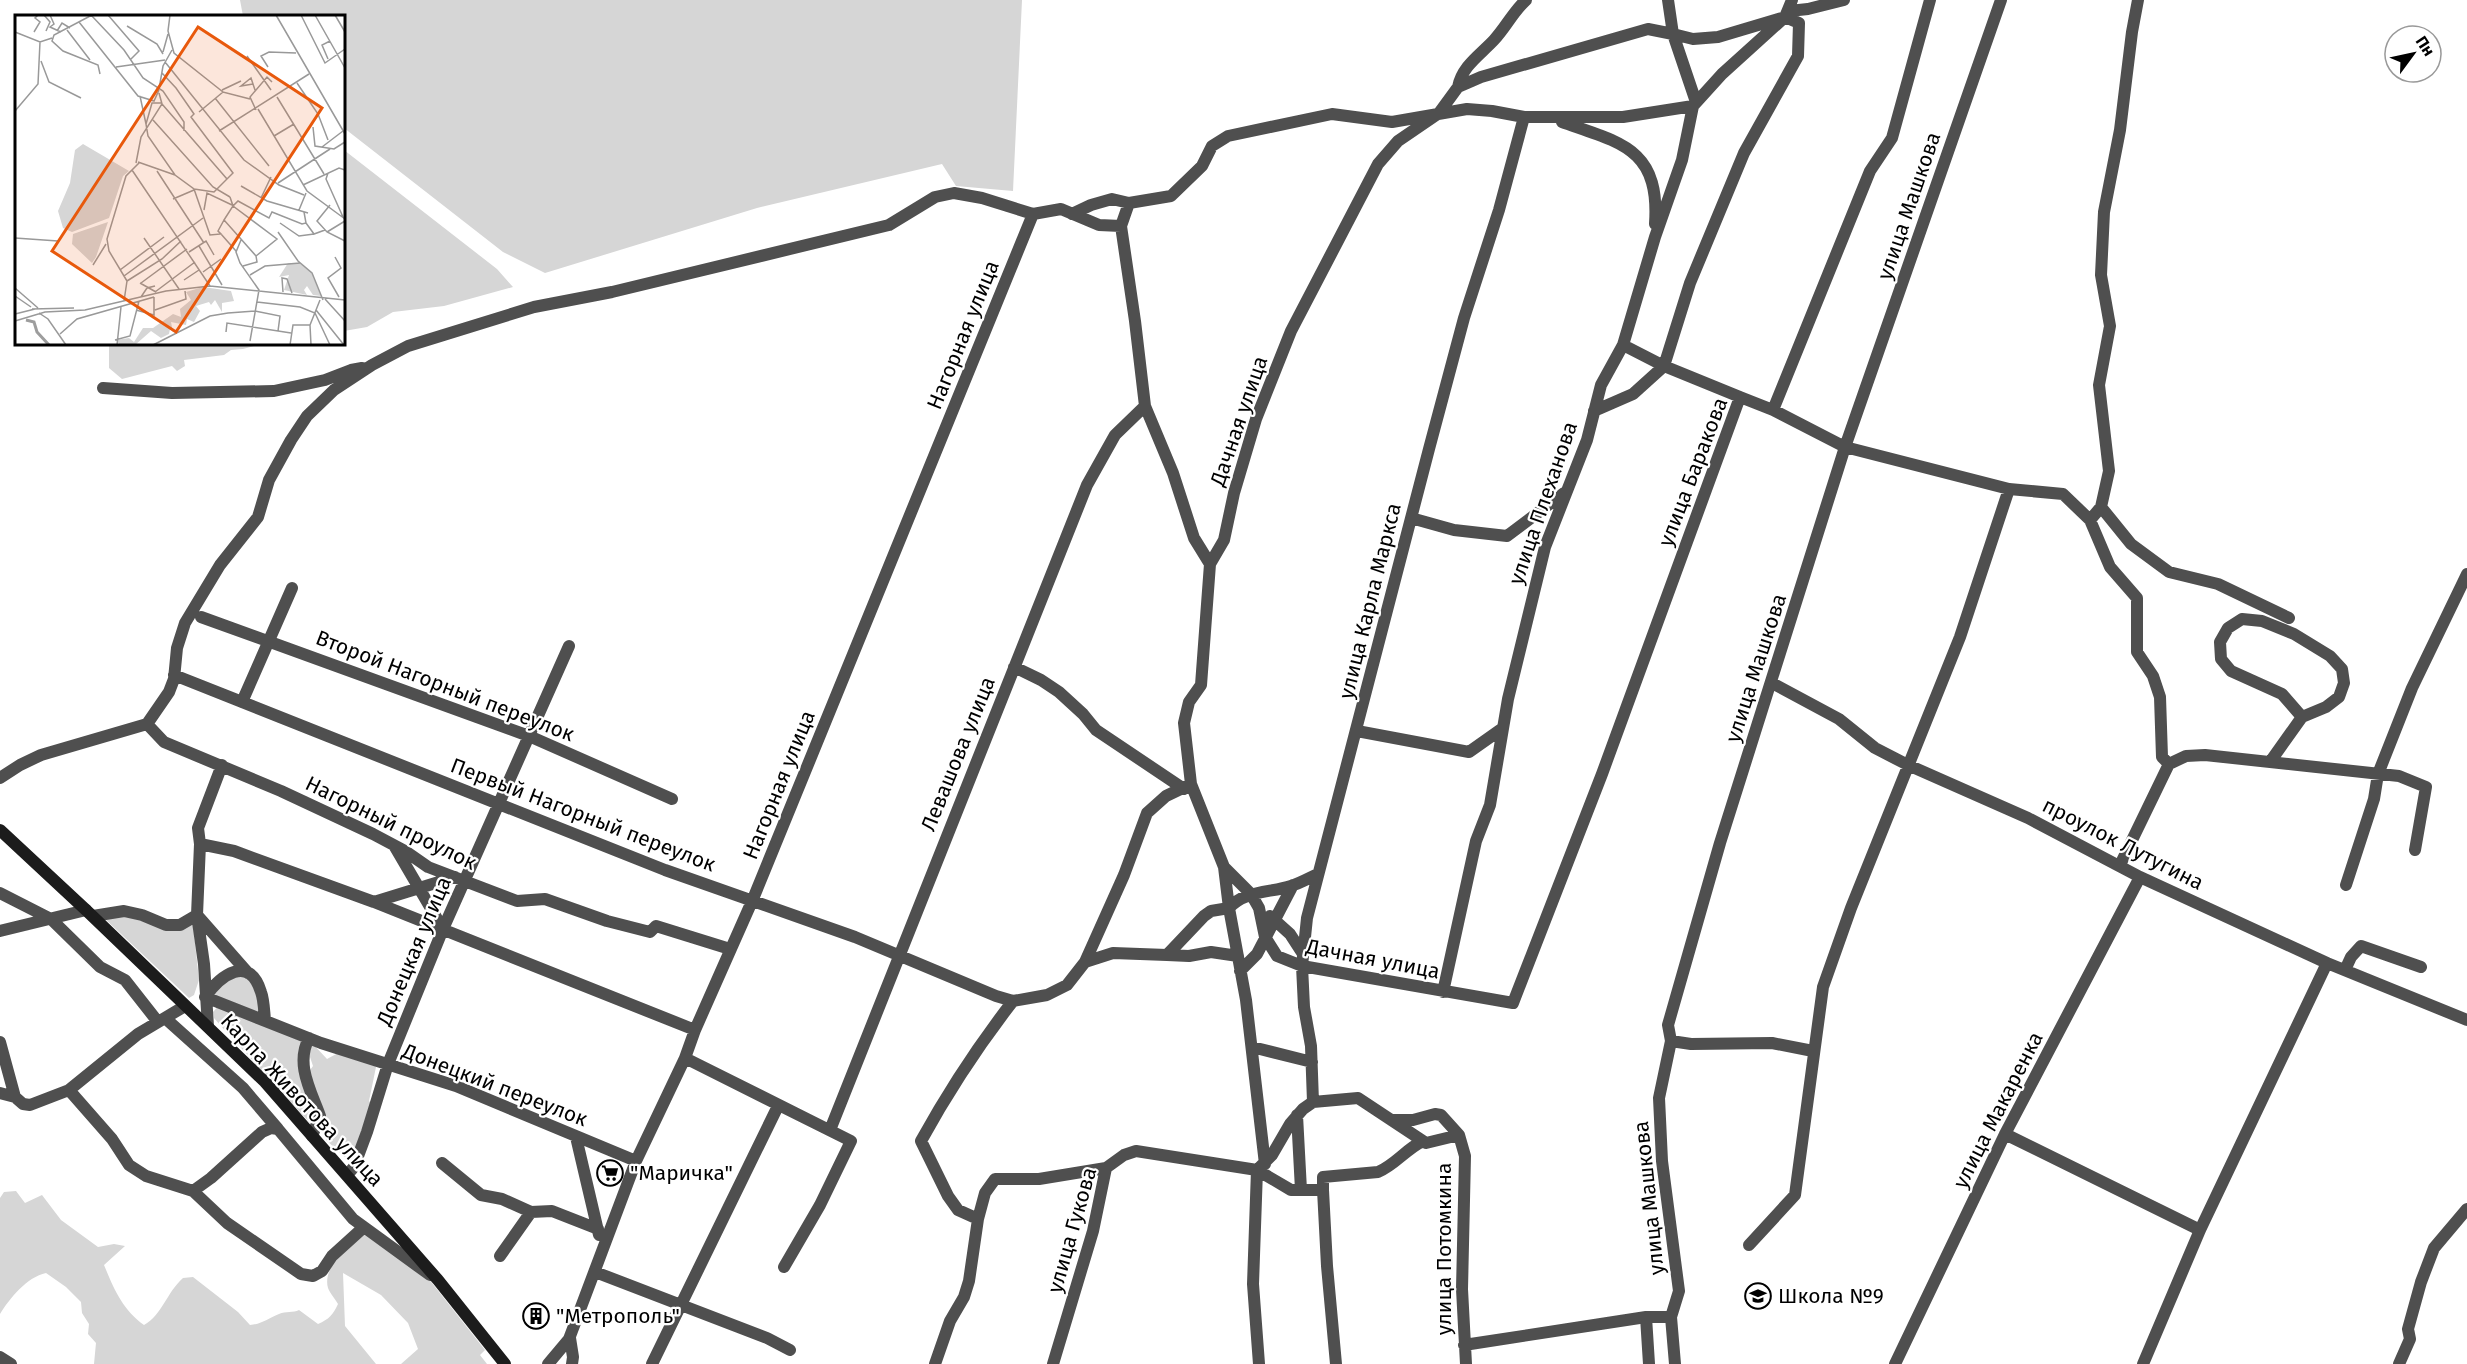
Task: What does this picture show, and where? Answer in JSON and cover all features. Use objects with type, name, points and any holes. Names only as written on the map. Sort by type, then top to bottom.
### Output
[{"type":"main road","name":"Карпа Животова улица","points":[[0,830],[265,1082],[438,1280],[505,1364]]},
{"type":"street","points":[[1439,113],[1458,87],[1460,77],[1493,41],[1514,12],[1527,0]]},
{"type":"street","points":[[1668,0],[1673,34],[1695,104]]},
{"type":"street","points":[[1458,87],[1481,77],[1648,29],[1693,39],[1718,37],[1789,9],[1808,9],[1844,0]]},
{"type":"street","points":[[1773,410],[1870,171],[1892,138],[1930,0]]},
{"type":"street","name":"улица Машкова","points":[[1675,1364],[1671,1317],[1679,1291],[1662,1161],[1659,1098],[1671,1041],[1668,1024],[1720,843],[1845,447],[2001,0]]},
{"type":"street","points":[[2138,0],[2120,130],[2104,212],[2101,275],[2110,326],[2099,385],[2109,471],[2101,507],[2090,520],[2109,567],[2137,598],[2137,652],[2153,676],[2160,697],[2162,757],[2169,764]]},
{"type":"street","points":[[1072,214],[1112,199],[1129,203],[1171,196],[1202,166],[1212,146],[1228,136],[1332,114],[1392,122],[1467,109],[1524,117],[1623,117],[1695,104],[1722,74],[1789,9]]},
{"type":"street","points":[[1594,411],[1633,394],[1652,380],[1664,366],[1690,283],[1744,153],[1798,56],[1799,23],[1789,9]]},
{"type":"street","name":"улица Плеханова","points":[[1443,992],[1476,841],[1490,805],[1503,728],[1525,625],[1545,547],[1587,440],[1601,385],[1623,345],[1654,239],[1682,160],[1695,104]]},
{"type":"street","name":"Дачная улица","points":[[1439,113],[1398,141],[1378,164],[1291,332],[1256,419],[1234,493],[1224,540],[1210,564],[1201,685],[1189,702],[1184,723],[1187,786],[1224,867],[1251,894],[1259,908],[1265,937],[1277,956],[1443,992],[1513,1003]]},
{"type":"street","name":"улица Карла Маркса","points":[[1313,1102],[1312,1062],[1304,1006],[1303,960],[1307,918],[1464,318],[1499,210],[1524,117]]},
{"type":"street","points":[[1552,118],[1612,138],[1629,148],[1643,163],[1654,183],[1656,203],[1654,239]]},
{"type":"street","points":[[0,778],[41,755],[147,724],[170,693],[177,648],[185,623],[220,565],[258,517],[268,480],[291,440],[319,403],[368,367],[427,339],[506,314],[612,292],[889,225],[935,197],[954,193],[1033,214],[1061,209],[1099,225],[1121,226]]},
{"type":"street","points":[[1129,203],[1121,226],[1145,406],[1173,473],[1194,538],[1210,564]]},
{"type":"street","name":"Нагорная улица","points":[[548,1364],[570,1338],[636,1161],[685,1058],[695,1030],[753,899],[1033,214]]},
{"type":"street","points":[[1623,345],[1664,366],[1740,397]]},
{"type":"street","points":[[103,388],[172,393],[274,391],[325,380],[351,370],[368,367]]},
{"type":"street","name":"улица Баракова","points":[[1513,1003],[1602,774],[1740,397],[1773,410],[1845,447],[2008,489],[2063,494],[2090,520]]},
{"type":"street","name":"Левашова улица","points":[[830,1130],[1088,485],[1115,435],[1145,406]]},
{"type":"street","points":[[1749,1245],[1795,1195],[1823,987],[1851,908],[1960,637],[2008,489]]},
{"type":"street","points":[[1412,518],[1454,530],[1507,536],[1565,493]]},
{"type":"street","points":[[2101,507],[2131,544],[2169,572],[2218,584],[2289,618]]},
{"type":"street","points":[[2346,885],[2374,799],[2378,774],[2412,688],[2467,574]]},
{"type":"street","points":[[242,702],[292,588]]},
{"type":"street","name":"Второй Нагорный переулок","points":[[201,617],[529,736],[672,799]]},
{"type":"street","points":[[2270,762],[2302,717],[2326,707],[2339,697],[2344,684],[2342,669],[2330,656],[2294,634],[2262,621],[2242,619],[2228,628],[2220,642],[2221,659],[2230,671],[2282,694],[2302,717]]},
{"type":"street","name":"Донецкая улица","points":[[347,1175],[354,1167],[368,1132],[388,1064],[443,929],[459,878],[500,803],[569,646]]},
{"type":"street","points":[[1014,667],[1059,692],[1083,714],[1096,730],[1187,786]]},
{"type":"street","name":"Первый Нагорный переулок","points":[[174,675],[408,770],[500,803],[665,870],[753,899],[1013,1001]]},
{"type":"street","name":"проулок Лутугина","points":[[1772,683],[1839,720],[1875,748],[1908,765],[2028,818],[2140,877],[2327,963],[2467,1020]]},
{"type":"street","name":"Нагорный проулок","points":[[147,724],[165,742],[222,765],[395,846],[428,867],[517,901],[545,899],[607,921],[650,932],[656,926],[730,949]]},
{"type":"street","points":[[1357,731],[1469,752],[1503,728]]},
{"type":"street","points":[[2120,865],[2169,764],[2186,756],[2205,755],[2399,776],[2426,787],[2415,850]]},
{"type":"street","points":[[208,1026],[204,964],[197,915],[200,844],[198,828],[222,765]]},
{"type":"street","points":[[978,1219],[958,1210],[948,1196],[921,1142],[973,1053],[1013,1001],[1047,995],[1067,985],[1084,962],[1124,875],[1147,813],[1166,796],[1187,786]]},
{"type":"street","points":[[200,844],[234,851],[374,902],[695,1030]]},
{"type":"street","points":[[395,846],[443,929]]},
{"type":"street","points":[[1224,867],[1252,1047],[1261,1167],[1253,1284],[1259,1364]]},
{"type":"street","points":[[400,894],[406,884],[408,869]]},
{"type":"street","points":[[1167,955],[1211,911],[1229,908],[1237,899],[1293,885],[1318,873]]},
{"type":"street","name":"улица Макаренка","points":[[1895,1364],[2005,1134],[2140,877]]},
{"type":"street","points":[[374,902],[459,878]]},
{"type":"street","points":[[1240,971],[1257,954],[1293,885]]},
{"type":"street","points":[[0,892],[51,919],[100,967],[125,980],[162,1020],[243,1088],[353,1219],[438,1280]]},
{"type":"street","points":[[1259,908],[1274,918],[1290,934],[1303,960]]},
{"type":"street","points":[[0,932],[51,919],[89,913],[124,911],[142,915],[166,925],[180,925],[197,915]]},
{"type":"street","points":[[197,915],[257,982],[262,993],[265,1020]]},
{"type":"street","points":[[2345,970],[2351,957],[2361,946],[2421,967]]},
{"type":"street","points":[[1084,962],[1113,953],[1189,956],[1211,952],[1277,956]]},
{"type":"street","points":[[2143,1364],[2200,1230],[2327,963]]},
{"type":"street","points":[[205,997],[215,983],[227,973],[238,971],[248,973]]},
{"type":"street","name":"Донецкий переулок","points":[[205,997],[309,1038],[456,1086],[636,1161]]},
{"type":"street","points":[[0,1093],[15,1097],[23,1104],[30,1105],[69,1090],[138,1034],[185,1006]]},
{"type":"street","points":[[309,1038],[303,1057],[308,1087],[320,1116],[312,1136]]},
{"type":"street","points":[[1671,1041],[1691,1044],[1772,1043],[1813,1051]]},
{"type":"street","points":[[0,1042],[15,1097]]},
{"type":"street","points":[[1252,1047],[1312,1062]]},
{"type":"street","points":[[685,1058],[851,1141],[820,1205],[784,1267]]},
{"type":"street","points":[[69,1090],[112,1139],[129,1164],[146,1176],[193,1191],[227,1223],[301,1274],[313,1276],[322,1271],[332,1256],[364,1227]]},
{"type":"street","points":[[1261,1167],[1298,1115],[1313,1102],[1358,1098],[1426,1143],[1459,1136],[1441,1115],[1436,1114],[1413,1120],[1392,1120]]},
{"type":"street","points":[[652,1364],[778,1106]]},
{"type":"street","points":[[1298,1115],[1301,1190]]},
{"type":"street","points":[[193,1191],[211,1178],[262,1132],[271,1128],[278,1129]]},
{"type":"street","points":[[2005,1134],[2200,1230]]},
{"type":"street","name":"улица Потомкина","points":[[1459,1136],[1465,1156],[1462,1289],[1466,1364]]},
{"type":"street","points":[[576,1137],[603,1251]]},
{"type":"street","points":[[1336,1364],[1327,1266],[1323,1177],[1378,1172],[1410,1147],[1423,1141]]},
{"type":"street","name":"улица Гукова","points":[[1053,1364],[1093,1231],[1107,1168],[1124,1155],[1136,1151],[1261,1167]]},
{"type":"street","points":[[442,1163],[481,1195],[502,1198],[531,1212],[552,1211],[598,1229]]},
{"type":"street","points":[[1261,1167],[1279,1184],[1291,1190],[1323,1190]]},
{"type":"street","points":[[935,1364],[950,1321],[964,1297],[969,1281],[984,1193],[995,1179],[1039,1179],[1107,1168]]},
{"type":"street","points":[[2399,1364],[2410,1339],[2408,1329],[2421,1282],[2434,1248],[2467,1209]]},
{"type":"street","points":[[500,1256],[531,1212]]},
{"type":"street","points":[[595,1272],[767,1338],[790,1350]]},
{"type":"street","points":[[1646,1317],[1649,1364]]},
{"type":"street","points":[[1464,1345],[1646,1317],[1671,1317]]},
{"type":"street","points":[[570,1338],[572,1364]]},
{"type":"street","points":[[0,1357],[11,1364]]},
{"type":"shaded area","points":[[240,0],[1022,0],[1013,191],[956,186],[942,164],[757,208],[545,273],[503,252],[345,129],[345,15],[243,15]]},
{"type":"shaded area","points":[[345,151],[497,269],[513,287],[444,306],[393,312],[367,327],[345,331]]},
{"type":"shaded area","points":[[109,345],[257,345],[231,350],[224,355],[184,360],[185,366],[177,371],[172,366],[122,379],[109,368]]},
{"type":"shaded area","points":[[116,915],[193,924],[199,980],[194,995],[189,998],[104,918]]},
{"type":"shaded area","points":[[241,974],[254,986],[261,1014],[212,994],[216,986]]},
{"type":"shaded area","points":[[220,1004],[306,1040],[316,1119],[310,1123],[214,1018],[213,1012]]},
{"type":"shaded area","points":[[313,1044],[327,1059],[338,1053],[372,1063],[376,1067],[369,1101],[372,1104],[356,1152],[349,1161],[326,1140],[324,1120],[308,1073],[313,1066],[309,1046]]},
{"type":"shaded area","points":[[16,1191],[25,1203],[42,1195],[61,1220],[98,1247],[114,1244],[125,1246],[104,1265],[124,1305],[144,1325],[160,1309],[183,1278],[193,1277],[238,1312],[250,1325],[282,1313],[299,1310],[318,1324],[330,1316],[338,1304],[328,1288],[329,1272],[344,1251],[363,1234],[371,1237],[428,1278],[485,1350],[480,1355],[487,1364],[401,1364],[418,1349],[408,1323],[381,1295],[343,1273],[345,1326],[376,1364],[94,1364],[96,1343],[88,1334],[89,1324],[82,1313],[81,1302],[66,1287],[46,1273],[26,1284],[14,1295],[0,1314],[0,1198],[4,1192]]},
{"type":"place","name":"\"Маричка\"","points":[[610,1173]]},
{"type":"place","name":"Школа №9","points":[[1758,1296]]},
{"type":"place","name":"\"Метрополь\"","points":[[536,1316]]}]
